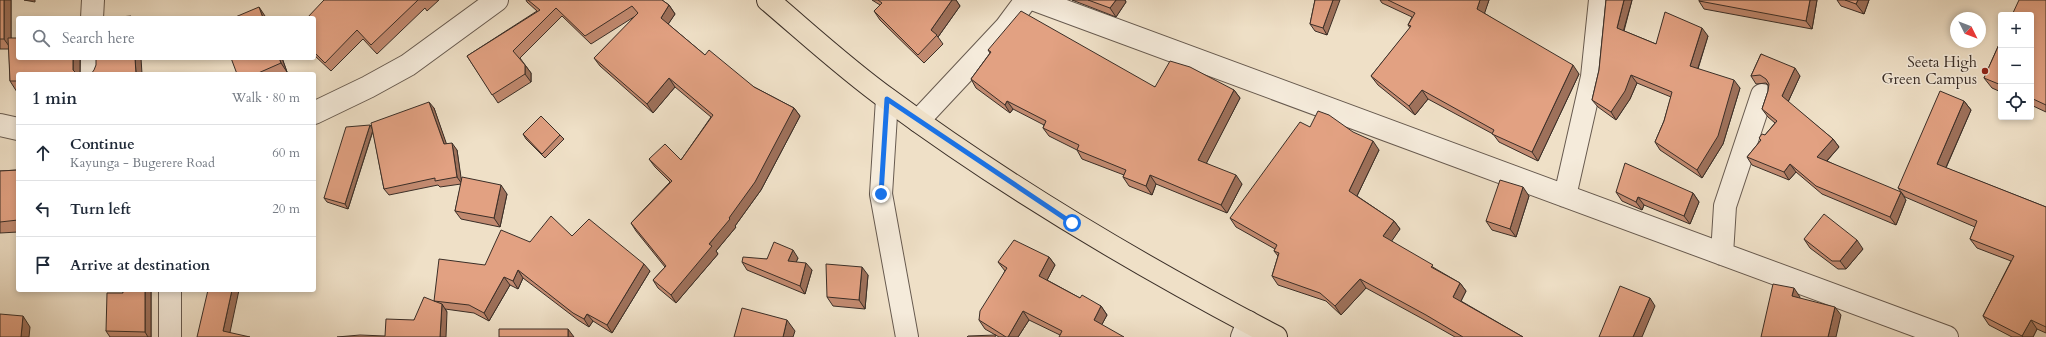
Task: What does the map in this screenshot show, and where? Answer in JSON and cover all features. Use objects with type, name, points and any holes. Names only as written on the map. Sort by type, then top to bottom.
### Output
[{"type":"main road","points":[[768,0],[887,99],[918,121],[1072,223],[1172,282],[1245,330],[1276,337]]},
{"type":"street","points":[[92,16],[93,0]]},
{"type":"street","points":[[316,112],[368,87],[408,65],[497,0]]},
{"type":"street","points":[[918,121],[1006,27],[1026,0]]},
{"type":"street","points":[[1035,0],[1947,337]]},
{"type":"street","points":[[1565,196],[1592,77],[1600,0]]},
{"type":"street","points":[[91,72],[92,60]]},
{"type":"street","points":[[1722,254],[1725,206],[1762,95]]},
{"type":"street","points":[[887,99],[881,194],[906,337]]},
{"type":"street","points":[[0,125],[16,129]]},
{"type":"street","points":[[170,292],[170,337]]},
{"type":"building","points":[[0,0],[4,0],[4,39],[0,39]]},
{"type":"building","points":[[324,0],[418,0],[371,45],[357,30],[325,63],[316,54],[316,16],[309,16]]},
{"type":"building","points":[[528,0],[662,0],[669,5],[661,18],[705,55],[709,50],[754,87],[794,108],[755,182],[729,218],[730,219],[709,244],[712,246],[671,295],[653,280],[666,266],[631,223],[672,181],[649,159],[665,144],[681,160],[713,115],[669,78],[647,104],[594,58],[638,13],[632,6],[585,36],[556,8],[513,51],[525,65],[525,74],[492,95],[467,56],[540,10]]},
{"type":"building","points":[[878,0],[952,0],[931,30],[937,35],[918,55],[874,11],[882,3]]},
{"type":"building","points":[[1088,0],[1116,0],[1110,8]]},
{"type":"building","points":[[1315,0],[1333,0],[1323,28],[1310,24]]},
{"type":"building","points":[[1388,0],[1480,0],[1477,9],[1573,65],[1532,152],[1492,134],[1494,130],[1422,90],[1409,106],[1371,76],[1411,26],[1408,25],[1415,13]]},
{"type":"building","points":[[1606,0],[1624,0],[1617,28],[1656,44],[1665,12],[1702,28],[1690,66],[1734,80],[1718,136],[1697,170],[1655,142],[1664,121],[1672,92],[1631,75],[1625,91],[1611,112],[1592,100],[1599,70]]},
{"type":"building","points":[[1699,0],[1810,0],[1806,21]]},
{"type":"building","points":[[1845,0],[1858,0],[1856,4]]},
{"type":"building","points":[[2019,0],[2046,0],[2046,105],[2034,99],[2034,12],[2013,12]]},
{"type":"building","points":[[259,7],[262,16],[238,16]]},
{"type":"building","points":[[1021,11],[1155,87],[1170,61],[1190,67],[1234,90],[1198,160],[1236,175],[1221,205],[1150,175],[1146,186],[1123,177],[1126,170],[1077,150],[1079,145],[1043,128],[1046,121],[1007,101],[1005,105],[971,79],[991,52],[988,50]]},
{"type":"building","points":[[8,38],[16,38],[16,60],[73,60],[73,70],[75,72],[16,72],[16,81],[10,81]]},
{"type":"building","points":[[1998,47],[1998,84],[1984,78]]},
{"type":"building","points":[[1761,54],[1795,68],[1782,96],[1833,139],[1817,157],[1901,192],[1890,217],[1816,186],[1790,164],[1784,172],[1747,157],[1761,140],[1759,138],[1762,134],[1765,135],[1777,121],[1762,109],[1769,84],[1766,79],[1760,75],[1751,76]]},
{"type":"building","points":[[96,60],[135,60],[136,72],[92,72],[96,65]]},
{"type":"building","points":[[232,60],[280,60],[281,63],[261,72],[236,72]]},
{"type":"building","points":[[1940,91],[1964,101],[1937,164],[2046,207],[2046,327],[2031,320],[2022,336],[1983,316],[2014,256],[1970,239],[1977,221],[1898,188]]},
{"type":"building","points":[[429,102],[444,144],[452,143],[457,177],[435,181],[435,178],[384,189],[371,123]]},
{"type":"building","points":[[1318,111],[1329,115],[1353,132],[1373,141],[1349,191],[1394,221],[1383,236],[1433,265],[1431,267],[1460,283],[1453,297],[1523,337],[1463,337],[1360,279],[1335,306],[1320,293],[1272,276],[1279,253],[1274,251],[1277,245],[1230,218],[1300,122],[1310,127]]},
{"type":"building","points":[[541,116],[560,135],[542,154],[523,134]]},
{"type":"building","points":[[370,125],[345,204],[324,198],[346,127]]},
{"type":"building","points":[[1625,163],[1693,193],[1684,216],[1638,197],[1636,202],[1616,192]]},
{"type":"building","points":[[16,170],[16,220],[0,222],[0,171]]},
{"type":"building","points":[[462,177],[501,185],[494,218],[455,211]]},
{"type":"building","points":[[1500,180],[1523,187],[1510,229],[1486,221]]},
{"type":"building","points":[[1824,214],[1857,240],[1840,261],[1832,261],[1804,239]]},
{"type":"building","points":[[551,216],[572,236],[589,219],[644,264],[607,325],[587,314],[584,319],[573,313],[518,270],[513,281],[504,277],[484,313],[469,305],[434,301],[439,259],[485,265],[501,230],[530,242]]},
{"type":"building","points":[[1014,240],[1049,257],[1039,276],[1080,298],[1082,295],[1101,306],[1094,320],[1124,337],[1059,337],[1062,331],[1023,311],[1008,337],[979,320],[980,311],[1007,268],[998,262]]},
{"type":"building","points":[[774,242],[793,250],[788,261],[806,263],[800,286],[742,262],[743,257],[767,259]]},
{"type":"building","points":[[826,264],[862,267],[859,300],[827,297]]},
{"type":"building","points":[[1773,284],[1794,288],[1792,296],[1835,307],[1828,337],[1761,337]]},
{"type":"building","points":[[1620,286],[1650,298],[1633,337],[1599,337]]},
{"type":"building","points":[[145,292],[145,332],[106,331],[107,293]]},
{"type":"building","points":[[208,292],[232,292],[223,331],[250,337],[197,337]]},
{"type":"building","points":[[424,297],[442,304],[440,337],[337,337],[360,335],[385,336],[386,319],[414,320]]},
{"type":"building","points":[[742,308],[787,320],[783,337],[734,337]]},
{"type":"building","points":[[0,314],[23,316],[21,337],[0,337]]},
{"type":"building","points":[[499,329],[568,329],[568,337],[499,337]]},
{"type":"building","points":[[996,335],[995,337],[967,337],[968,336]]},
{"type":"place","name":"Seeta High Green Campus","points":[[1985,71]]},
{"type":"route","points":[[881,194],[887,99],[1072,223]]}]
